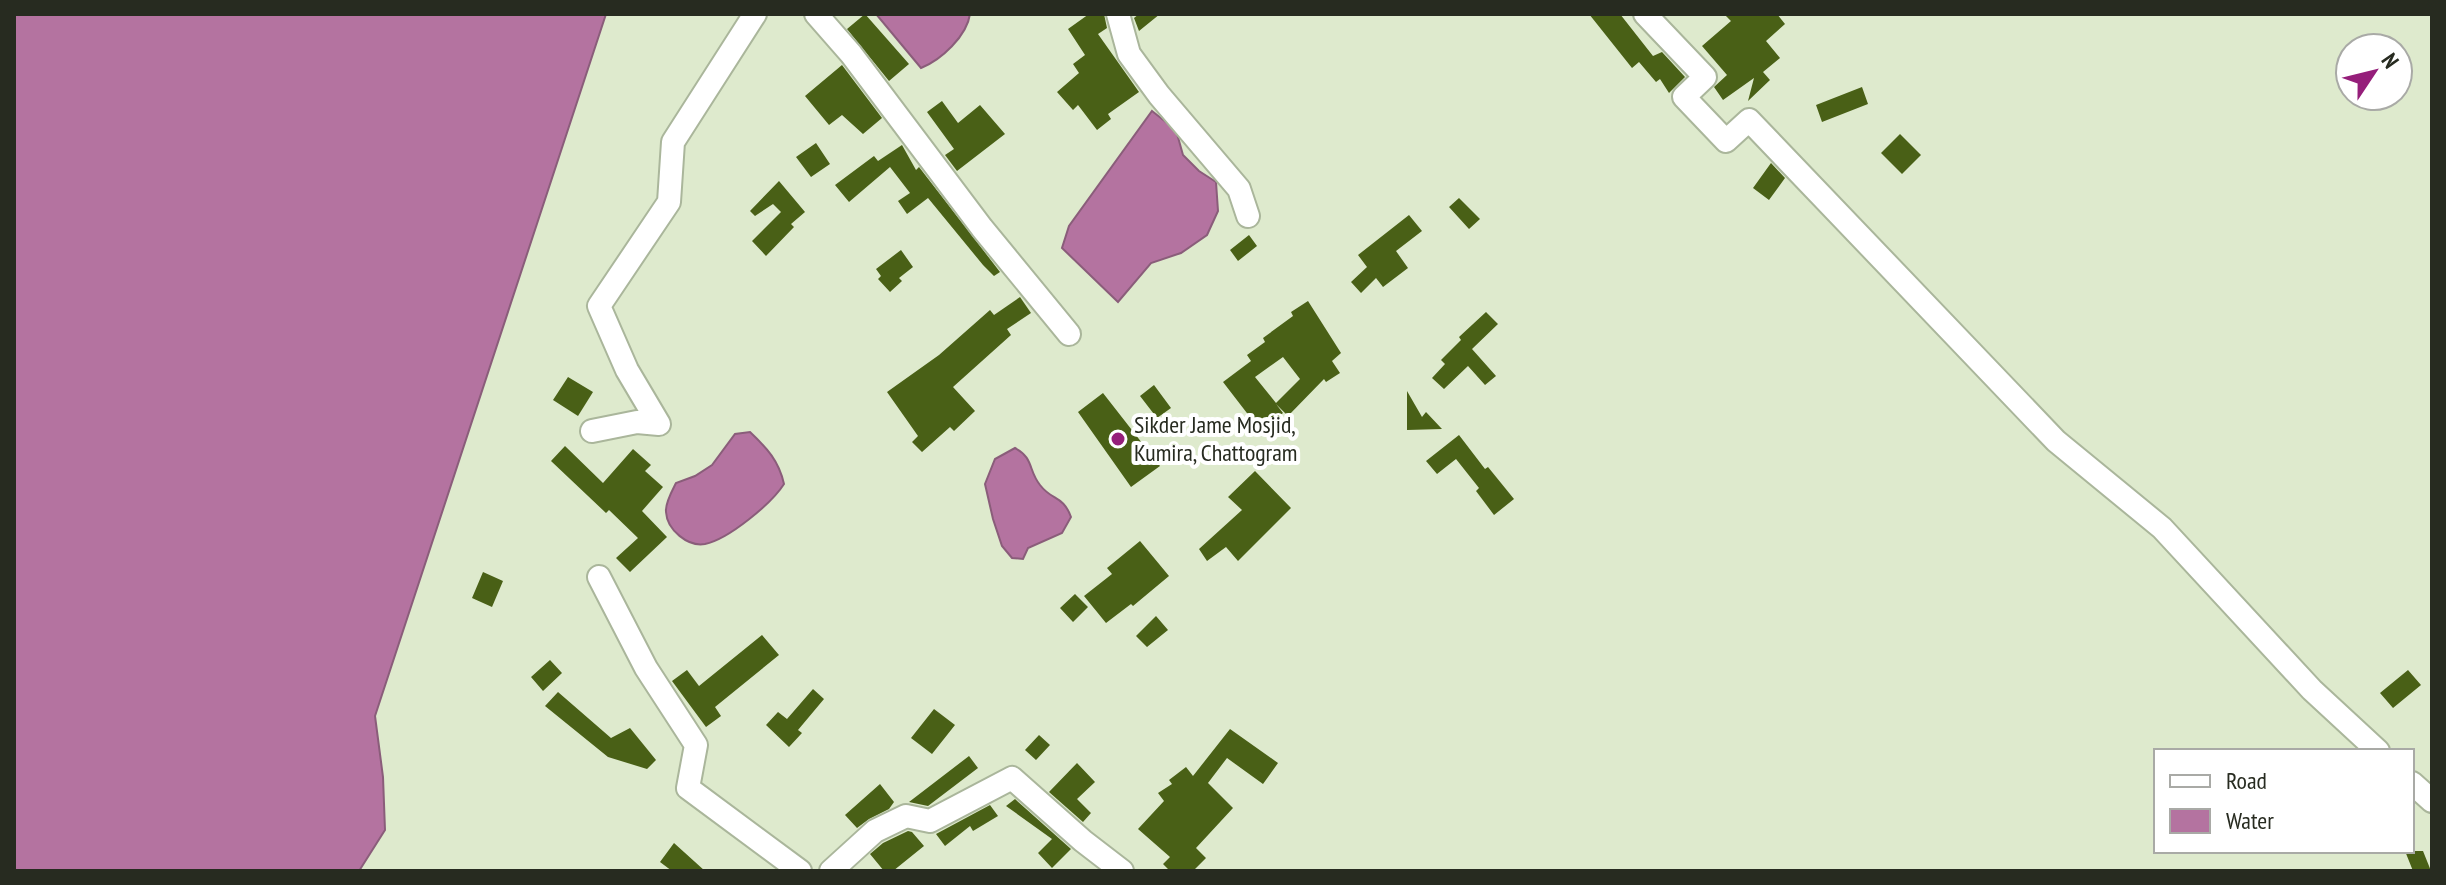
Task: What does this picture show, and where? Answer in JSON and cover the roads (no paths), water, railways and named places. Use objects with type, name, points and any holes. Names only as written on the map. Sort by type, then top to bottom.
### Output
[{"type":"street","points":[[592,431],[637,422],[659,424],[627,370],[599,306],[669,202],[673,142],[755,14]]},
{"type":"street","points":[[816,14],[851,54],[982,228],[1069,334]]},
{"type":"street","points":[[1118,14],[1129,54],[1159,95],[1239,189],[1248,216]]},
{"type":"street","points":[[1645,14],[1705,77],[1684,97],[1726,141],[1749,120],[2056,441],[2162,528],[2312,690],[2376,749]]},
{"type":"street","points":[[599,577],[646,668],[696,745],[688,788],[800,871]]},
{"type":"street","points":[[831,871],[875,831],[906,816],[930,821],[1012,778],[1122,871]]},
{"type":"street","points":[[2414,785],[2432,801]]},
{"type":"water","points":[[14,14],[606,14],[375,716],[383,777],[385,830],[359,871],[14,871]]},
{"type":"water","points":[[876,14],[970,14],[964,31],[952,46],[921,68]]},
{"type":"water","points":[[1152,111],[1176,130],[1183,155],[1216,182],[1218,211],[1207,235],[1181,253],[1151,263],[1118,302],[1062,248],[1069,226]]},
{"type":"water","points":[[750,432],[772,455],[784,484],[760,510],[726,535],[705,544],[685,540],[674,531],[667,519],[668,501],[676,483],[712,465],[735,434]]},
{"type":"water","points":[[1015,448],[1028,460],[1040,485],[1061,501],[1071,517],[1062,533],[1028,548],[1023,559],[1012,558],[1002,546],[985,484],[995,459]]},
{"type":"place","name":"Sikder Jame Mosjid, Kumira, Chattogram","points":[[1118,439]]}]
